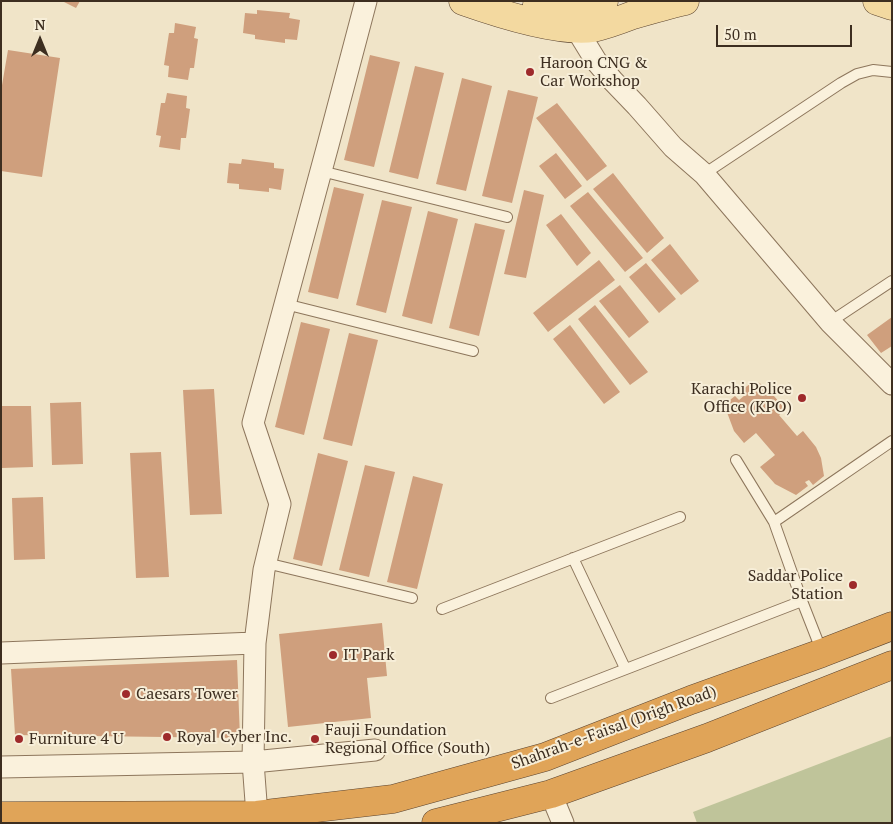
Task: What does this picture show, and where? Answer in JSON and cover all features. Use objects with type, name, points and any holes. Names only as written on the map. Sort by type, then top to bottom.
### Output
[{"type":"highway","name":"Shahrah-e-Faisal (Drigh Road)","points":[[1,816],[257,815],[393,799],[535,759],[892,626]]},
{"type":"highway","points":[[436,823],[551,794],[707,738],[892,665]]},
{"type":"main road","points":[[463,1],[520,19],[553,26],[570,20],[587,7],[604,1]]},
{"type":"main road","points":[[523,1],[591,28],[608,25],[663,6],[685,1]]},
{"type":"main road","points":[[877,1],[892,6]]},
{"type":"street","points":[[257,815],[253,762],[255,643],[266,563],[280,504],[253,423],[366,1]]},
{"type":"street","points":[[570,20],[596,61],[613,81],[673,147],[704,174],[830,322],[892,384]]},
{"type":"street","points":[[1,652],[255,643]]},
{"type":"street","points":[[1,767],[253,762],[375,750]]},
{"type":"street","points":[[551,794],[563,823]]},
{"type":"lane","points":[[704,174],[857,74],[873,70],[892,72]]},
{"type":"lane","points":[[321,171],[507,217]]},
{"type":"lane","points":[[830,322],[892,281]]},
{"type":"lane","points":[[285,304],[473,351]]},
{"type":"lane","points":[[774,522],[892,441]]},
{"type":"lane","points":[[736,460],[774,522],[822,653]]},
{"type":"lane","points":[[442,609],[680,517]]},
{"type":"lane","points":[[573,558],[625,668]]},
{"type":"lane","points":[[266,563],[412,598]]},
{"type":"lane","points":[[550,698],[802,601]]},
{"type":"green space","points":[[892,736],[892,823],[697,823],[693,812]]},
{"type":"building","points":[[62,1],[80,1],[76,8]]},
{"type":"building","points":[[257,10],[290,13],[289,18],[300,20],[297,40],[285,39],[285,43],[255,39],[255,35],[243,33],[245,13],[257,14]]},
{"type":"building","points":[[175,23],[196,27],[194,38],[198,39],[194,68],[190,68],[188,80],[168,77],[169,66],[164,65],[169,33],[174,33]]},
{"type":"building","points":[[8,50],[60,58],[42,177],[1,171],[1,91]]},
{"type":"building","points":[[370,55],[400,62],[374,167],[344,160]]},
{"type":"building","points":[[415,66],[444,73],[418,179],[389,172]]},
{"type":"building","points":[[462,78],[492,86],[466,191],[436,184]]},
{"type":"building","points":[[508,90],[538,97],[512,203],[482,196]]},
{"type":"building","points":[[167,93],[187,96],[186,108],[190,109],[186,138],[181,138],[180,150],[159,147],[161,136],[156,135],[161,103],[165,103]]},
{"type":"building","points":[[557,103],[607,166],[587,181],[536,118]]},
{"type":"building","points":[[556,153],[582,186],[565,199],[539,166]]},
{"type":"building","points":[[242,159],[274,163],[274,168],[284,169],[281,190],[269,188],[269,192],[239,189],[239,184],[227,183],[229,163],[241,164]]},
{"type":"building","points":[[613,173],[664,238],[647,253],[593,189]]},
{"type":"building","points":[[334,187],[364,194],[338,299],[308,292]]},
{"type":"building","points":[[524,190],[544,195],[526,278],[504,274]]},
{"type":"building","points":[[588,192],[643,258],[625,272],[570,206]]},
{"type":"building","points":[[382,200],[412,207],[386,313],[356,305]]},
{"type":"building","points":[[428,211],[458,219],[432,324],[402,316]]},
{"type":"building","points":[[561,214],[591,253],[577,266],[546,225]]},
{"type":"building","points":[[475,223],[505,230],[479,336],[449,328]]},
{"type":"building","points":[[670,244],[699,281],[681,295],[651,260]]},
{"type":"building","points":[[599,260],[615,280],[548,332],[533,313]]},
{"type":"building","points":[[646,263],[676,299],[659,313],[629,277]]},
{"type":"building","points":[[620,285],[649,322],[629,338],[599,301]]},
{"type":"building","points":[[595,305],[648,372],[630,385],[578,319]]},
{"type":"building","points":[[892,317],[892,346],[881,353],[867,335]]},
{"type":"building","points":[[301,322],[330,329],[304,435],[275,427]]},
{"type":"building","points":[[570,325],[620,392],[604,404],[553,339]]},
{"type":"building","points":[[349,333],[378,340],[352,446],[323,439]]},
{"type":"building","points":[[758,382],[768,389],[786,410],[779,415],[797,436],[803,431],[816,447],[821,458],[824,476],[813,485],[809,480],[805,482],[808,486],[796,495],[775,484],[760,467],[775,455],[756,433],[744,443],[734,431],[725,407],[726,403],[735,396],[739,400],[745,395],[742,390],[751,383]]},
{"type":"building","points":[[214,389],[222,514],[190,515],[183,390]]},
{"type":"building","points":[[81,402],[83,464],[52,465],[50,403]]},
{"type":"building","points":[[1,406],[31,406],[33,467],[2,468]]},
{"type":"building","points":[[161,452],[169,577],[136,578],[130,453]]},
{"type":"building","points":[[318,453],[348,461],[322,566],[293,559]]},
{"type":"building","points":[[365,465],[395,472],[369,577],[339,570]]},
{"type":"building","points":[[413,476],[443,484],[417,589],[387,582]]},
{"type":"building","points":[[43,497],[45,559],[14,560],[12,498]]},
{"type":"building","name":"IT Park","points":[[382,623],[387,676],[367,678],[371,718],[288,727],[279,634]]},
{"type":"building","name":"Caesars Tower","points":[[237,660],[240,738],[15,735],[11,669]]},
{"type":"place","name":"Haroon CNG & Car Workshop","points":[[530,72]]},
{"type":"place","name":"Karachi Police Office (KPO)","points":[[802,398]]},
{"type":"place","name":"Saddar Police Station","points":[[853,585]]},
{"type":"place","name":"IT Park","points":[[333,655]]},
{"type":"place","name":"Caesars Tower","points":[[126,694]]},
{"type":"place","name":"Royal Cyber Inc.","points":[[167,737]]},
{"type":"place","name":"Furniture 4 U","points":[[19,739]]},
{"type":"place","name":"Fauji Foundation Regional Office (South)","points":[[315,739]]}]
